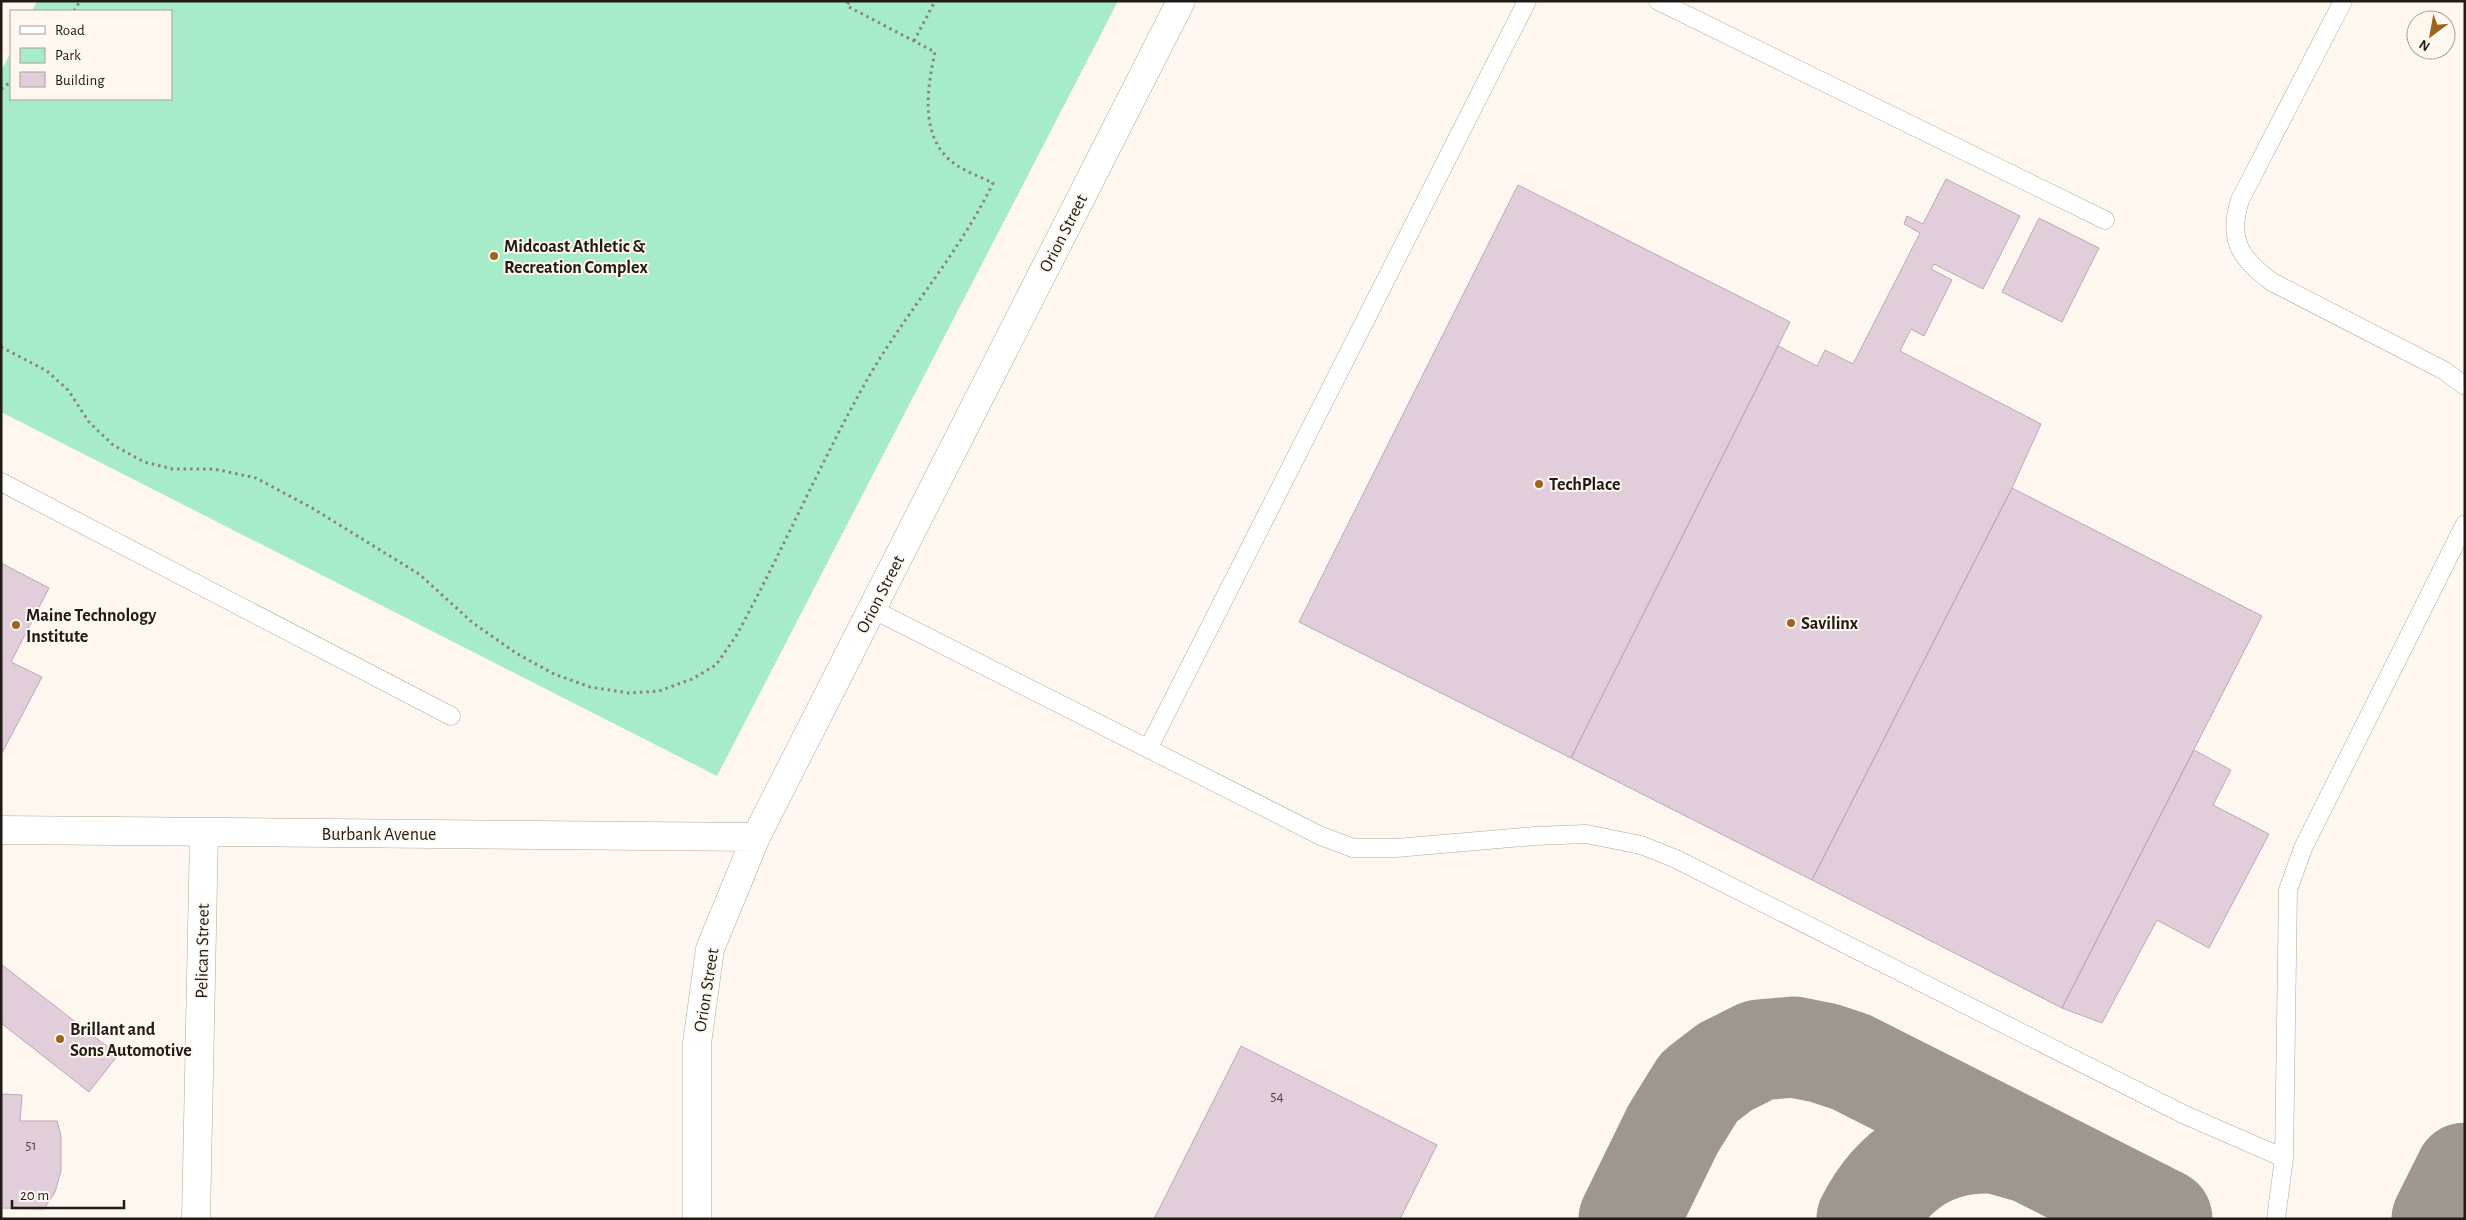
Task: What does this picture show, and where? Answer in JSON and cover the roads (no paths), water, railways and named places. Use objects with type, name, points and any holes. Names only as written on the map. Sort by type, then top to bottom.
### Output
[{"type":"street","name":"Orion Street","points":[[697,1219],[697,1043],[710,949],[756,837],[1181,1]]},
{"type":"street","name":"Burbank Avenue","points":[[1,830],[756,837]]},
{"type":"street","name":"Pelican Street","points":[[196,1219],[204,833]]},
{"type":"lane","points":[[1148,747],[1527,1]]},
{"type":"lane","points":[[1658,1],[2106,220]]},
{"type":"lane","points":[[2343,1],[2240,200],[2233,221],[2242,256],[2272,282],[2445,370],[2465,386]]},
{"type":"lane","points":[[1,482],[451,716]]},
{"type":"lane","points":[[2276,1219],[2284,1158],[2288,890],[2303,848],[2465,524]]},
{"type":"lane","points":[[872,609],[1148,747],[1320,836],[1352,848],[1396,848],[1534,836],[1586,834],[1641,845],[1676,858],[2185,1115],[2284,1158]]},
{"type":"place","name":"Midcoast Athletic & Recreation Complex","points":[[494,256]]},
{"type":"place","name":"TechPlace","points":[[1539,484]]},
{"type":"place","name":"Savilinx","points":[[1791,623]]},
{"type":"place","name":"Maine Technology Institute","points":[[16,625]]},
{"type":"place","name":"Brillant and Sons Automotive","points":[[60,1039]]}]
